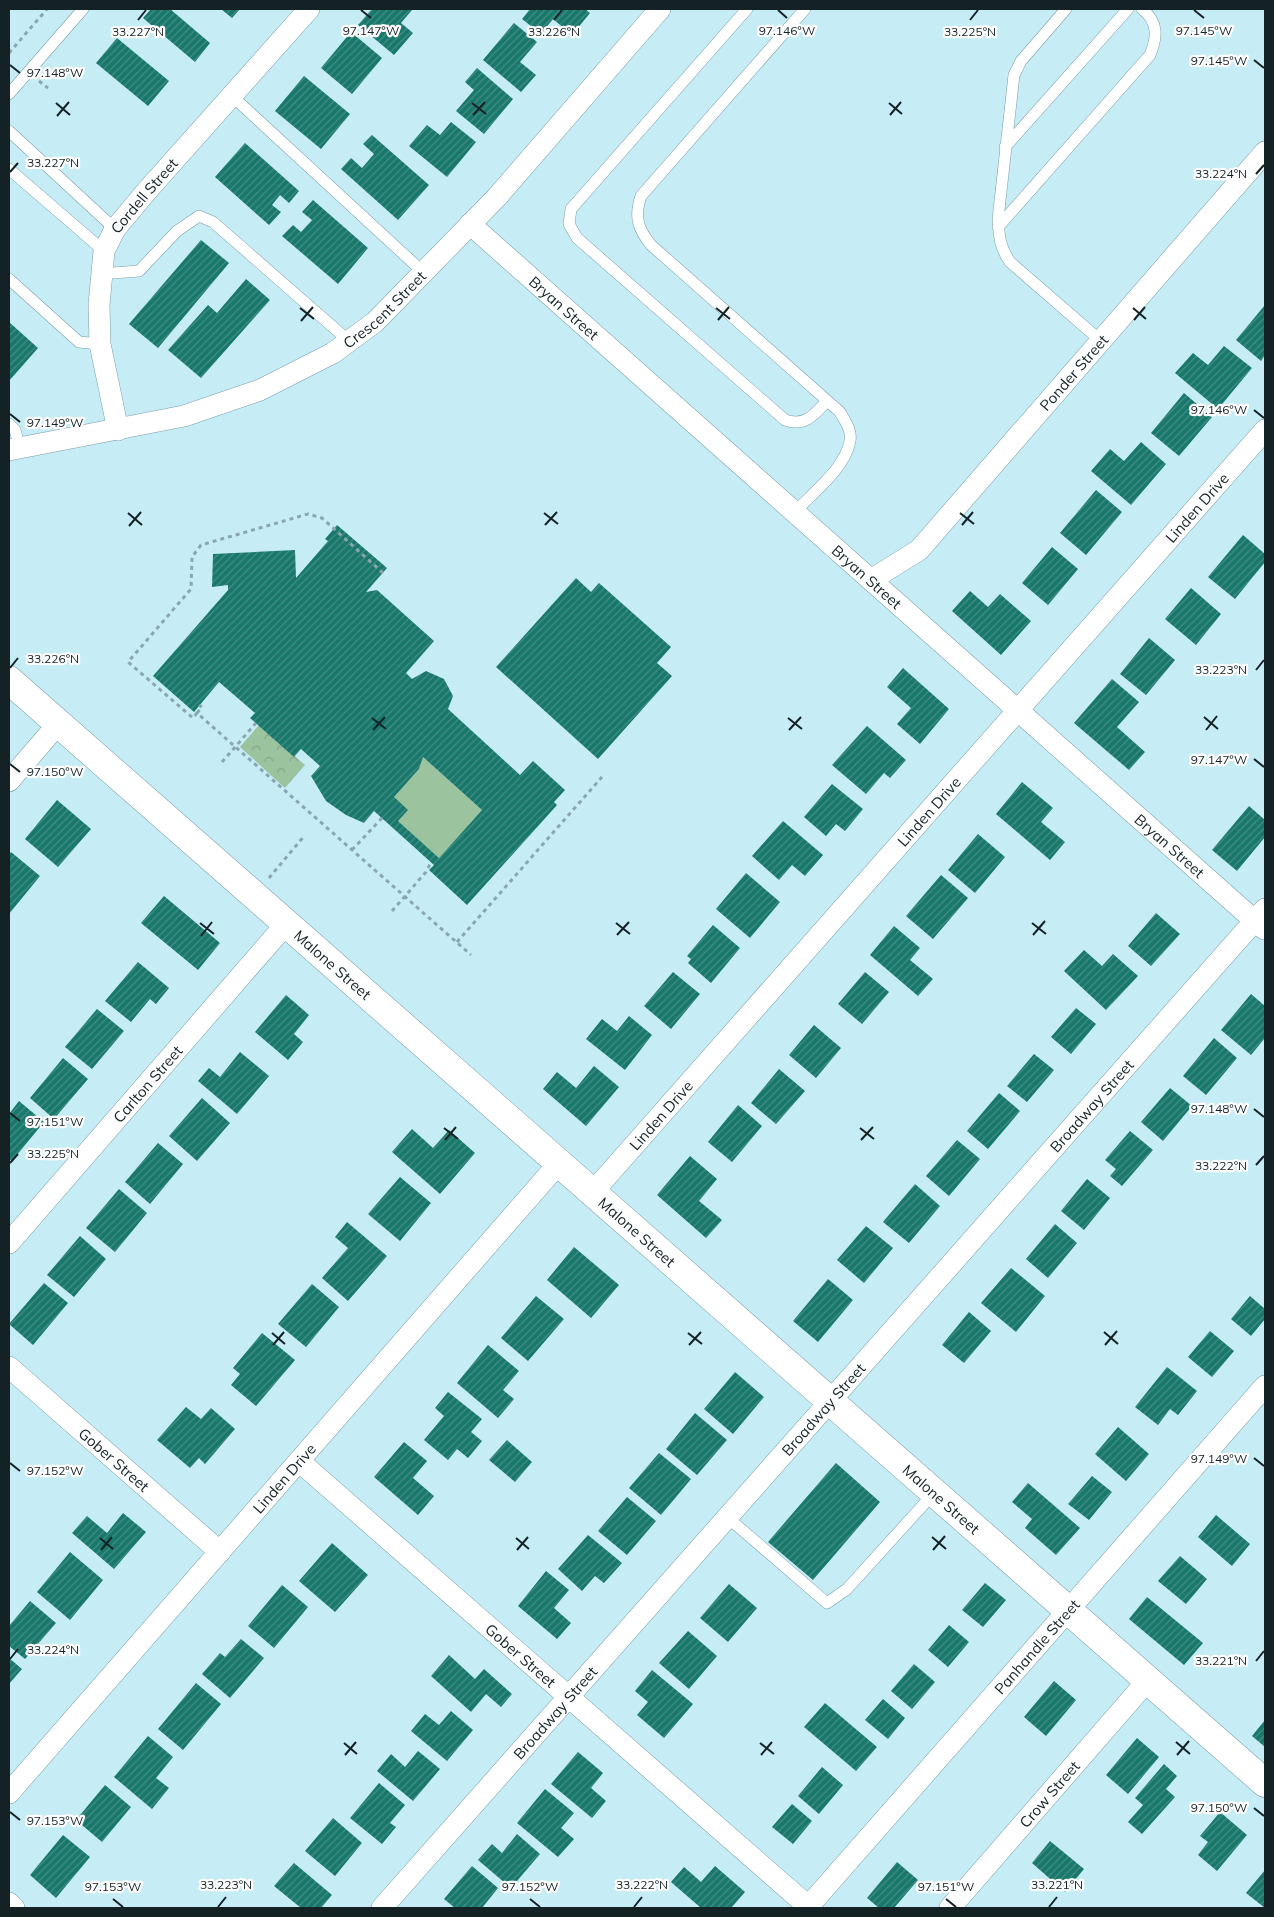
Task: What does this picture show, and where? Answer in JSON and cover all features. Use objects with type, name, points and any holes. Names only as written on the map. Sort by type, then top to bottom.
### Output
[{"type":"street","name":"Cordell Street","points":[[118,430],[100,344],[100,274],[104,251],[115,229],[145,193],[309,9]]},
{"type":"street","name":"Crescent Street","points":[[14,449],[184,416],[235,400],[333,353],[375,322],[497,197],[660,9]]},
{"type":"street","name":"Ponder Street","points":[[871,580],[919,550],[1265,152]]},
{"type":"street","name":"Bryan Street","points":[[470,224],[1018,710],[1262,920]]},
{"type":"street","name":"Linden Drive","points":[[592,1193],[1265,430]]},
{"type":"street","name":"Malone Street","points":[[9,680],[1265,1783]]},
{"type":"street","points":[[9,781],[58,724]]},
{"type":"street","name":"Broadway Street","points":[[382,1908],[830,1401],[1262,920]]},
{"type":"street","name":"Carlton Street","points":[[9,1243],[286,924]]},
{"type":"street","name":"Linden Drive","points":[[9,1793],[559,1163]]},
{"type":"street","name":"Gober Street","points":[[9,1367],[220,1552]]},
{"type":"street","name":"Panhandle Street","points":[[809,1908],[1265,1386]]},
{"type":"street","name":"Gober Street","points":[[299,1461],[809,1908]]},
{"type":"street","name":"Crow Street","points":[[950,1908],[1148,1680]]},
{"type":"street","points":[[9,1903],[14,1908]]},
{"type":"lane","points":[[9,94],[83,9]]},
{"type":"lane","points":[[747,9],[571,209],[569,224],[577,238],[785,420],[795,423],[804,422],[827,401]]},
{"type":"lane","points":[[795,512],[836,469],[850,441],[849,426],[840,412],[651,245],[641,233],[637,222],[636,209],[641,196],[805,9]]},
{"type":"lane","points":[[1066,9],[1026,55],[1014,74],[998,227],[1003,252],[1010,262],[1101,341]]},
{"type":"lane","points":[[1005,147],[1128,9]]},
{"type":"lane","points":[[998,227],[1150,55],[1156,39],[1156,33],[1148,13],[1142,9]]},
{"type":"lane","points":[[232,96],[423,272]]},
{"type":"lane","points":[[9,131],[115,229]]},
{"type":"lane","points":[[9,169],[104,251]]},
{"type":"lane","points":[[100,274],[139,271],[177,231],[199,216],[214,222],[349,341]]},
{"type":"lane","points":[[9,279],[79,342],[100,344]]},
{"type":"lane","points":[[9,424],[15,430],[14,449]]},
{"type":"lane","points":[[727,1517],[827,1603],[847,1589],[934,1493]]},
{"type":"path","points":[[9,53],[47,9]]},
{"type":"path","points":[[199,705],[202,707],[193,718],[128,662],[191,589],[192,558],[201,545],[308,514],[322,518],[383,573]]},
{"type":"path","points":[[197,713],[471,955]]},
{"type":"path","points":[[222,762],[256,723]]},
{"type":"path","points":[[457,942],[602,778]]},
{"type":"path","points":[[352,850],[382,818]]},
{"type":"path","points":[[254,896],[305,835]]},
{"type":"path","points":[[392,911],[426,872],[431,862]]},
{"type":"green space","points":[[259,725],[305,765],[285,788],[240,747]]},
{"type":"green space","points":[[423,757],[482,810],[439,858],[398,821],[394,797],[419,769]]},
{"type":"building","points":[[151,9],[170,9],[210,43],[195,62],[143,18]]},
{"type":"building","points":[[221,9],[240,9],[232,18]]},
{"type":"building","points":[[372,9],[412,10],[401,23],[413,33],[394,55],[358,25]]},
{"type":"building","points":[[530,9],[585,9],[590,13],[572,35],[553,19],[541,34],[522,19]]},
{"type":"building","points":[[514,23],[537,42],[520,62],[536,75],[521,92],[483,60]]},
{"type":"building","points":[[351,32],[382,58],[352,94],[321,68]]},
{"type":"building","points":[[117,38],[169,81],[148,106],[96,63]]},
{"type":"building","points":[[477,68],[513,99],[484,134],[456,111],[474,90],[465,82]]},
{"type":"building","points":[[304,76],[350,114],[321,149],[275,111]]},
{"type":"building","points":[[451,122],[476,142],[447,177],[409,146],[427,125],[440,135]]},
{"type":"building","points":[[372,135],[429,185],[398,220],[341,169],[351,158],[362,168],[374,154],[363,144]]},
{"type":"building","points":[[245,143],[299,191],[289,203],[280,195],[272,205],[281,212],[269,225],[215,177]]},
{"type":"building","points":[[313,200],[368,248],[338,284],[282,236],[293,225],[301,232],[312,220],[302,212]]},
{"type":"building","points":[[201,240],[229,263],[158,348],[129,324]]},
{"type":"building","points":[[246,279],[270,300],[201,378],[168,350],[208,305],[217,313]]},
{"type":"building","points":[[1265,305],[1265,355],[1261,361],[1236,340]]},
{"type":"building","points":[[9,322],[38,348],[9,381]]},
{"type":"building","points":[[1224,346],[1252,368],[1218,409],[1175,373],[1193,353],[1208,365]]},
{"type":"building","points":[[1184,393],[1212,417],[1179,456],[1151,433]]},
{"type":"building","points":[[1141,442],[1166,464],[1131,505],[1091,471],[1110,449],[1124,461]]},
{"type":"building","points":[[1096,490],[1122,512],[1086,555],[1060,533]]},
{"type":"building","points":[[337,525],[387,568],[366,592],[377,590],[434,641],[406,673],[412,679],[426,671],[444,679],[453,696],[448,709],[520,775],[533,761],[565,790],[554,802],[557,805],[467,905],[429,870],[434,865],[374,811],[364,823],[346,815],[326,801],[311,776],[320,766],[301,749],[294,757],[250,718],[255,713],[219,682],[194,712],[153,676],[228,590],[228,585],[212,587],[213,554],[295,550],[296,578],[328,541],[325,539]],"holes":[[[423,757],[482,810],[439,858],[398,821],[408,810],[394,797],[419,769]]]},
{"type":"building","points":[[1243,535],[1265,554],[1265,562],[1235,599],[1208,577]]},
{"type":"building","points":[[1052,547],[1078,569],[1048,605],[1022,583]]},
{"type":"building","points":[[576,578],[591,592],[599,583],[671,647],[657,663],[672,676],[598,759],[496,667]]},
{"type":"building","points":[[1191,588],[1221,614],[1196,645],[1165,619]]},
{"type":"building","points":[[970,591],[988,607],[1000,594],[1031,621],[1001,655],[952,611]]},
{"type":"building","points":[[1149,638],[1175,660],[1146,695],[1120,674]]},
{"type":"building","points":[[903,668],[949,709],[920,744],[897,724],[911,708],[887,687]]},
{"type":"building","points":[[1112,679],[1139,702],[1117,727],[1145,752],[1129,770],[1074,723]]},
{"type":"building","points":[[867,726],[906,760],[890,778],[884,773],[866,794],[832,765]]},
{"type":"building","points":[[1022,782],[1053,808],[1041,822],[1065,842],[1050,860],[996,814]]},
{"type":"building","points":[[832,784],[863,809],[845,831],[836,824],[826,836],[804,817]]},
{"type":"building","points":[[57,800],[91,829],[58,867],[25,839]]},
{"type":"building","points":[[1249,806],[1265,820],[1265,837],[1237,871],[1212,850]]},
{"type":"building","points":[[783,821],[823,855],[805,876],[792,865],[779,880],[752,856]]},
{"type":"building","points":[[978,834],[1005,857],[975,893],[948,870]]},
{"type":"building","points":[[11,852],[40,876],[9,914],[9,855]]},
{"type":"building","points":[[746,873],[780,902],[750,938],[716,909]]},
{"type":"building","points":[[941,875],[968,898],[933,939],[906,916]]},
{"type":"building","points":[[164,896],[220,943],[198,970],[141,923]]},
{"type":"building","points":[[1156,913],[1180,934],[1151,966],[1128,946]]},
{"type":"building","points":[[713,925],[740,948],[711,983],[688,963],[691,959],[687,956]]},
{"type":"building","points":[[894,926],[920,948],[910,960],[933,979],[918,996],[870,955]]},
{"type":"building","points":[[1084,950],[1102,966],[1113,954],[1138,976],[1106,1010],[1064,971]]},
{"type":"building","points":[[138,962],[169,988],[156,1004],[150,999],[131,1022],[105,1001]]},
{"type":"building","points":[[673,972],[700,994],[671,1029],[644,1006]]},
{"type":"building","points":[[865,972],[889,992],[862,1024],[838,1004]]},
{"type":"building","points":[[1251,994],[1265,1006],[1265,1038],[1251,1055],[1221,1030]]},
{"type":"building","points":[[286,995],[309,1015],[294,1034],[303,1042],[288,1060],[255,1032]]},
{"type":"building","points":[[1076,1008],[1096,1024],[1071,1054],[1051,1037]]},
{"type":"building","points":[[97,1009],[124,1031],[92,1069],[65,1047]]},
{"type":"building","points":[[629,1016],[652,1035],[625,1070],[586,1039],[602,1019],[617,1031]]},
{"type":"building","points":[[814,1025],[841,1048],[816,1078],[789,1055]]},
{"type":"building","points":[[1214,1038],[1237,1058],[1206,1095],[1183,1076]]},
{"type":"building","points":[[240,1052],[269,1076],[237,1114],[198,1081],[209,1068],[220,1077]]},
{"type":"building","points":[[1034,1054],[1054,1070],[1027,1102],[1007,1086]]},
{"type":"building","points":[[63,1058],[88,1079],[54,1119],[30,1098]]},
{"type":"building","points":[[594,1066],[619,1087],[586,1126],[543,1089],[557,1072],[576,1088]]},
{"type":"building","points":[[779,1069],[805,1091],[776,1124],[751,1103]]},
{"type":"building","points":[[1170,1088],[1192,1106],[1163,1141],[1141,1122]]},
{"type":"building","points":[[999,1093],[1020,1111],[988,1149],[967,1131]]},
{"type":"building","points":[[202,1098],[230,1123],[197,1161],[169,1136]]},
{"type":"building","points":[[19,1101],[44,1122],[12,1161],[9,1159],[9,1114]]},
{"type":"building","points":[[738,1105],[762,1126],[732,1162],[708,1142]]},
{"type":"building","points":[[412,1129],[433,1148],[449,1130],[475,1153],[440,1194],[392,1152]]},
{"type":"building","points":[[1130,1131],[1153,1150],[1122,1186],[1110,1176],[1116,1169],[1105,1160]]},
{"type":"building","points":[[957,1140],[980,1159],[949,1196],[926,1176]]},
{"type":"building","points":[[158,1143],[183,1164],[150,1204],[125,1182]]},
{"type":"building","points":[[690,1156],[717,1179],[699,1201],[722,1220],[706,1238],[657,1195]]},
{"type":"building","points":[[400,1177],[431,1203],[400,1241],[368,1214]]},
{"type":"building","points":[[1087,1179],[1110,1198],[1084,1230],[1061,1211]]},
{"type":"building","points":[[915,1184],[940,1206],[909,1243],[883,1222]]},
{"type":"building","points":[[119,1189],[147,1213],[115,1252],[86,1228]]},
{"type":"building","points":[[347,1222],[387,1256],[348,1301],[322,1278],[348,1248],[335,1237]]},
{"type":"building","points":[[1055,1224],[1077,1243],[1048,1278],[1026,1259]]},
{"type":"building","points":[[866,1226],[893,1248],[864,1283],[837,1260]]},
{"type":"building","points":[[80,1236],[106,1259],[74,1297],[47,1275]]},
{"type":"building","points":[[574,1247],[619,1285],[591,1318],[547,1280]]},
{"type":"building","points":[[1011,1268],[1045,1296],[1016,1332],[981,1303]]},
{"type":"building","points":[[828,1279],[853,1300],[818,1342],[793,1321]]},
{"type":"building","points":[[44,1283],[68,1303],[33,1345],[9,1324]]},
{"type":"building","points":[[312,1284],[339,1307],[306,1347],[278,1324]]},
{"type":"building","points":[[536,1296],[564,1319],[528,1361],[501,1338]]},
{"type":"building","points":[[1250,1296],[1265,1309],[1265,1319],[1251,1336],[1231,1319]]},
{"type":"building","points":[[969,1312],[991,1331],[964,1363],[942,1345]]},
{"type":"building","points":[[1210,1331],[1234,1351],[1212,1377],[1188,1357]]},
{"type":"building","points":[[262,1333],[295,1360],[256,1406],[231,1385],[240,1374],[233,1368]]},
{"type":"building","points":[[488,1345],[519,1371],[503,1390],[514,1399],[498,1418],[457,1383]]},
{"type":"building","points":[[1167,1367],[1197,1391],[1178,1415],[1170,1409],[1158,1425],[1135,1407]]},
{"type":"building","points":[[735,1372],[764,1397],[733,1434],[704,1409]]},
{"type":"building","points":[[448,1392],[482,1419],[471,1432],[482,1441],[468,1458],[457,1449],[448,1460],[424,1440],[444,1416],[435,1408]]},
{"type":"building","points":[[186,1407],[201,1419],[211,1408],[235,1429],[205,1464],[199,1458],[190,1468],[157,1440]]},
{"type":"building","points":[[695,1413],[727,1440],[697,1475],[666,1449]]},
{"type":"building","points":[[1118,1427],[1149,1454],[1126,1481],[1095,1454]]},
{"type":"building","points":[[507,1440],[532,1462],[515,1482],[489,1460]]},
{"type":"building","points":[[404,1442],[427,1461],[413,1478],[434,1496],[418,1515],[374,1477]]},
{"type":"building","points":[[659,1453],[691,1479],[661,1515],[629,1488]]},
{"type":"building","points":[[836,1463],[880,1502],[813,1580],[768,1542]]},
{"type":"building","points":[[1092,1476],[1112,1492],[1089,1520],[1068,1504]]},
{"type":"building","points":[[1028,1483],[1080,1528],[1056,1555],[1025,1528],[1032,1519],[1012,1502]]},
{"type":"building","points":[[627,1497],[656,1521],[627,1555],[598,1531]]},
{"type":"building","points":[[123,1513],[146,1532],[114,1569],[72,1533],[87,1516],[107,1533]]},
{"type":"building","points":[[1216,1515],[1250,1544],[1232,1566],[1198,1537]]},
{"type":"building","points":[[588,1535],[622,1563],[604,1583],[595,1576],[582,1591],[558,1569]]},
{"type":"building","points":[[332,1543],[368,1575],[335,1612],[299,1581]]},
{"type":"building","points":[[70,1552],[103,1580],[70,1620],[37,1592]]},
{"type":"building","points":[[1180,1556],[1207,1579],[1186,1604],[1158,1581]]},
{"type":"building","points":[[546,1571],[569,1590],[554,1608],[571,1623],[557,1639],[518,1606]]},
{"type":"building","points":[[985,1583],[1006,1600],[983,1627],[962,1610]]},
{"type":"building","points":[[729,1584],[757,1608],[728,1642],[700,1618]]},
{"type":"building","points":[[282,1585],[308,1607],[274,1648],[248,1626]]},
{"type":"building","points":[[1147,1597],[1203,1643],[1184,1665],[1129,1619]]},
{"type":"building","points":[[30,1601],[56,1623],[25,1659],[9,1646],[9,1626]]},
{"type":"building","points":[[949,1625],[969,1642],[948,1667],[928,1650]]},
{"type":"building","points":[[688,1631],[717,1656],[689,1689],[659,1663]]},
{"type":"building","points":[[241,1639],[264,1658],[230,1698],[202,1674],[220,1653],[225,1657]]},
{"type":"building","points":[[449,1655],[475,1679],[484,1669],[512,1694],[501,1707],[486,1694],[471,1712],[431,1676]]},
{"type":"building","points":[[9,1658],[22,1669],[9,1684]]},
{"type":"building","points":[[914,1664],[935,1682],[912,1709],[891,1691]]},
{"type":"building","points":[[652,1670],[693,1704],[664,1738],[637,1715],[648,1702],[635,1691]]},
{"type":"building","points":[[1054,1681],[1076,1700],[1046,1736],[1024,1717]]},
{"type":"building","points":[[196,1683],[221,1704],[183,1750],[158,1729]]},
{"type":"building","points":[[883,1699],[905,1718],[888,1739],[865,1720]]},
{"type":"building","points":[[825,1703],[877,1747],[856,1771],[804,1727]]},
{"type":"building","points":[[451,1711],[473,1730],[447,1761],[411,1731],[425,1714],[439,1725]]},
{"type":"building","points":[[1265,1720],[1265,1747],[1252,1736]]},
{"type":"building","points":[[148,1736],[173,1757],[156,1778],[169,1788],[152,1809],[114,1777]]},
{"type":"building","points":[[1137,1738],[1159,1757],[1128,1794],[1106,1775]]},
{"type":"building","points":[[418,1751],[440,1769],[413,1801],[377,1771],[391,1754],[405,1767]]},
{"type":"building","points":[[578,1752],[603,1773],[591,1788],[606,1801],[592,1818],[551,1784]]},
{"type":"building","points":[[1164,1764],[1177,1776],[1166,1789],[1175,1797],[1142,1834],[1128,1822],[1143,1805],[1135,1798]]},
{"type":"building","points":[[822,1767],[843,1785],[819,1814],[798,1796]]},
{"type":"building","points":[[379,1783],[405,1805],[390,1823],[396,1827],[382,1844],[350,1818]]},
{"type":"building","points":[[105,1785],[131,1807],[102,1842],[76,1820]]},
{"type":"building","points":[[545,1789],[574,1813],[561,1828],[574,1839],[558,1857],[517,1823]]},
{"type":"building","points":[[792,1804],[812,1821],[793,1844],[772,1827]]},
{"type":"building","points":[[1220,1812],[1247,1835],[1217,1871],[1198,1855],[1208,1842],[1200,1836]]},
{"type":"building","points":[[333,1818],[362,1843],[335,1876],[305,1851]]},
{"type":"building","points":[[517,1834],[540,1854],[511,1888],[478,1860],[492,1844],[502,1853]]},
{"type":"building","points":[[63,1835],[90,1857],[56,1898],[30,1875]]},
{"type":"building","points":[[1050,1841],[1084,1869],[1065,1892],[1032,1863]]},
{"type":"building","points":[[897,1862],[918,1880],[894,1908],[879,1908],[867,1898]]},
{"type":"building","points":[[294,1863],[332,1895],[321,1908],[301,1908],[274,1886]]},
{"type":"building","points":[[472,1866],[498,1888],[482,1908],[455,1908],[444,1899]]},
{"type":"building","points":[[715,1866],[745,1892],[731,1908],[701,1908],[671,1882],[684,1867],[701,1882]]},
{"type":"building","points":[[1265,1870],[1265,1908],[1246,1893]]}]
